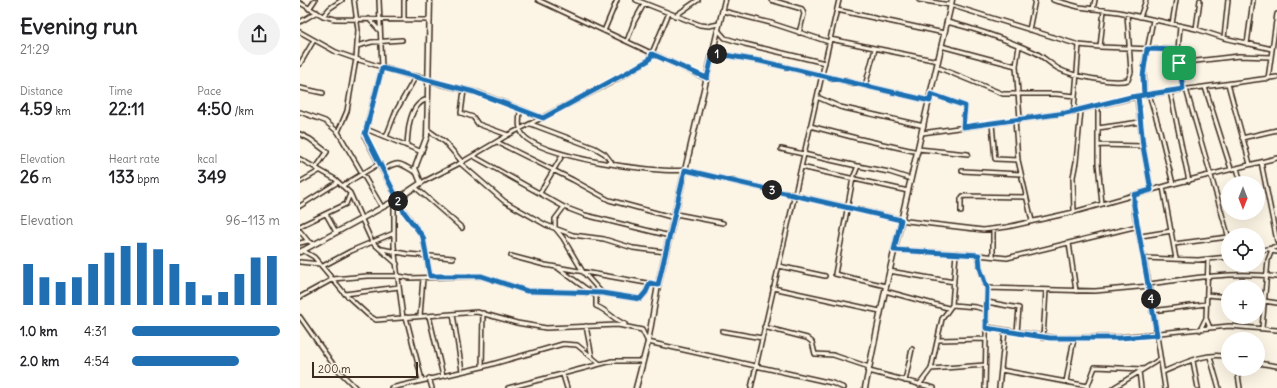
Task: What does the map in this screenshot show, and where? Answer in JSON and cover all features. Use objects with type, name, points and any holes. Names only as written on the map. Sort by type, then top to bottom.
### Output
[{"type":"street","points":[[310,9],[315,0]]},
{"type":"street","points":[[323,16],[330,8],[342,0]]},
{"type":"street","points":[[338,132],[347,111],[356,59],[357,19],[354,0]]},
{"type":"street","points":[[379,0],[382,68],[365,137],[380,163],[396,200],[423,237],[430,276]]},
{"type":"street","points":[[404,0],[404,19]]},
{"type":"street","points":[[415,172],[416,165],[423,152],[428,130],[430,0]]},
{"type":"street","points":[[538,0],[652,54],[707,78]]},
{"type":"street","points":[[604,31],[617,0]]},
{"type":"street","points":[[636,0],[704,26],[719,24]]},
{"type":"street","points":[[675,16],[698,0]]},
{"type":"street","points":[[636,388],[648,342],[658,285],[676,216],[685,170],[725,0]]},
{"type":"street","points":[[771,0],[802,8],[804,14],[799,32]]},
{"type":"street","points":[[751,388],[839,0]]},
{"type":"street","points":[[919,0],[951,2],[1030,30],[1079,44],[1100,47],[1178,50]]},
{"type":"street","points":[[1030,30],[1035,0]]},
{"type":"street","points":[[1053,0],[1196,29],[1224,38],[1272,49]]},
{"type":"street","points":[[1093,8],[1095,0]]},
{"type":"street","points":[[1140,17],[1146,0]]},
{"type":"street","points":[[1172,24],[1176,0]]},
{"type":"street","points":[[1196,29],[1200,0]]},
{"type":"street","points":[[1224,38],[1228,0]]},
{"type":"street","points":[[1248,44],[1253,0]]},
{"type":"street","points":[[627,41],[643,2]]},
{"type":"street","points":[[865,388],[880,311],[930,101],[951,2]]},
{"type":"street","points":[[300,3],[323,16],[335,19],[430,20]]},
{"type":"street","points":[[837,10],[944,33]]},
{"type":"street","points":[[1100,47],[1104,10]]},
{"type":"street","points":[[722,11],[830,40],[938,61]]},
{"type":"street","points":[[300,22],[316,12]]},
{"type":"street","points":[[648,342],[642,330],[628,326],[546,328],[517,323],[482,313],[471,312],[404,318],[373,319],[346,294],[321,265],[301,251],[396,200],[421,183],[461,163],[508,135],[543,118],[649,60],[669,13]]},
{"type":"street","points":[[947,22],[983,32],[1039,54],[1063,70],[1105,80],[1128,80],[1131,72],[1128,48],[1127,14]]},
{"type":"street","points":[[1268,78],[1277,14]]},
{"type":"street","points":[[369,19],[380,31]]},
{"type":"street","points":[[1144,95],[1143,76],[1153,20]]},
{"type":"street","points":[[1180,26],[1178,50],[1179,63],[1185,89],[1212,174],[1226,228]]},
{"type":"street","points":[[718,30],[725,38],[825,63]]},
{"type":"street","points":[[300,32],[336,52],[382,68],[485,95],[543,118]]},
{"type":"street","points":[[300,63],[314,40]]},
{"type":"street","points":[[357,46],[382,41],[402,40]]},
{"type":"street","points":[[1074,111],[1079,44]]},
{"type":"street","points":[[941,46],[1016,66]]},
{"type":"street","points":[[1018,46],[1016,66],[1020,119]]},
{"type":"street","points":[[865,86],[875,49]]},
{"type":"street","points":[[713,53],[760,61],[930,101]]},
{"type":"street","points":[[1179,63],[1239,56],[1271,57]]},
{"type":"street","points":[[937,67],[997,92],[1010,94],[1019,93],[1075,96]]},
{"type":"street","points":[[386,137],[396,111],[416,76]]},
{"type":"street","points":[[922,133],[1081,110],[1149,94],[1277,77]]},
{"type":"street","points":[[1228,84],[1250,164]]},
{"type":"street","points":[[1205,87],[1231,169]]},
{"type":"street","points":[[300,88],[323,93]]},
{"type":"street","points":[[464,90],[461,113],[473,117],[478,124],[508,135]]},
{"type":"street","points":[[1170,91],[1189,180]]},
{"type":"street","points":[[931,94],[965,106],[963,127]]},
{"type":"street","points":[[1149,94],[1173,184]]},
{"type":"street","points":[[1138,96],[1143,146],[1151,190]]},
{"type":"street","points":[[817,97],[840,106],[924,126]]},
{"type":"street","points":[[407,146],[409,122],[419,104],[428,99]]},
{"type":"street","points":[[1098,106],[1099,174],[1102,204]]},
{"type":"street","points":[[520,109],[519,130],[531,142],[563,154],[670,172],[685,170],[901,220],[961,229],[993,229],[1032,222],[1277,158]]},
{"type":"street","points":[[1074,212],[1073,177],[1076,162],[1081,110]]},
{"type":"street","points":[[300,112],[325,121],[338,132],[382,207]]},
{"type":"street","points":[[1015,120],[1020,174],[1032,222]]},
{"type":"street","points":[[1098,128],[1140,122]]},
{"type":"street","points":[[992,123],[995,159],[1018,160]]},
{"type":"street","points":[[531,124],[595,148],[605,154],[612,163]]},
{"type":"street","points":[[810,126],[856,138],[918,150],[968,154]]},
{"type":"street","points":[[366,129],[423,152]]},
{"type":"street","points":[[428,130],[445,142],[461,163],[504,201],[555,228],[573,234],[604,239],[633,248],[667,252]]},
{"type":"street","points":[[1242,138],[1277,130]]},
{"type":"street","points":[[427,136],[433,133]]},
{"type":"street","points":[[300,134],[310,139],[327,152],[316,168]]},
{"type":"street","points":[[496,142],[609,200],[676,216],[723,223]]},
{"type":"street","points":[[1099,145],[1143,146]]},
{"type":"street","points":[[781,149],[890,172],[911,178]]},
{"type":"street","points":[[540,193],[552,170],[563,154]]},
{"type":"street","points":[[473,156],[564,207],[585,215],[671,236]]},
{"type":"street","points":[[300,158],[338,182],[350,193],[354,200],[360,219],[372,242],[396,264]]},
{"type":"street","points":[[1261,162],[1277,241]]},
{"type":"street","points":[[342,186],[380,163]]},
{"type":"street","points":[[383,170],[391,165],[399,163],[405,165],[415,172],[421,183]]},
{"type":"street","points":[[858,166],[853,178],[846,207],[835,274],[886,286]]},
{"type":"street","points":[[801,167],[908,191]]},
{"type":"street","points":[[1237,168],[1239,176]]},
{"type":"street","points":[[300,182],[319,171]]},
{"type":"street","points":[[962,171],[1020,174]]},
{"type":"street","points":[[300,206],[338,182]]},
{"type":"street","points":[[415,187],[462,228]]},
{"type":"street","points":[[1163,187],[1172,230],[1176,259]]},
{"type":"street","points":[[300,226],[346,204],[350,193]]},
{"type":"street","points":[[1134,195],[1134,206],[1149,285],[1165,388]]},
{"type":"street","points":[[961,212],[961,199],[963,196],[1026,197]]},
{"type":"street","points":[[396,200],[394,233],[399,287],[404,318],[422,380]]},
{"type":"street","points":[[564,207],[554,218],[555,228],[563,238],[583,272],[602,293]]},
{"type":"street","points":[[326,214],[336,232]]},
{"type":"street","points":[[894,250],[956,253],[1007,258],[1138,226]]},
{"type":"street","points":[[993,229],[993,256]]},
{"type":"street","points":[[1140,236],[1172,230]]},
{"type":"street","points":[[300,231],[308,241],[314,244]]},
{"type":"street","points":[[300,262],[321,265],[394,233]]},
{"type":"street","points":[[1174,244],[1221,237]]},
{"type":"street","points":[[300,243],[308,241]]},
{"type":"street","points":[[1069,243],[1076,291]]},
{"type":"street","points":[[1265,249],[1275,247]]},
{"type":"street","points":[[1265,293],[1268,260],[1271,251],[1275,247]]},
{"type":"street","points":[[381,249],[395,252],[453,258]]},
{"type":"street","points":[[1271,251],[1277,252]]},
{"type":"street","points":[[952,305],[956,253]]},
{"type":"street","points":[[979,255],[980,268],[987,288],[985,388]]},
{"type":"street","points":[[511,256],[556,267],[658,285]]},
{"type":"street","points":[[1144,258],[1208,260],[1221,258]]},
{"type":"street","points":[[1208,260],[1206,318],[1210,328]]},
{"type":"street","points":[[779,266],[825,276]]},
{"type":"street","points":[[556,267],[593,293],[597,298],[596,306],[628,326]]},
{"type":"street","points":[[889,272],[954,282]]},
{"type":"street","points":[[300,297],[333,279],[398,276],[406,278],[423,278],[430,276],[481,276],[527,291],[602,293],[640,299],[646,292],[650,283]]},
{"type":"street","points":[[987,288],[1076,291],[1149,285],[1207,278],[1277,277]]},
{"type":"street","points":[[420,316],[423,278]]},
{"type":"street","points":[[346,294],[399,287]]},
{"type":"street","points":[[773,288],[880,311]]},
{"type":"street","points":[[1043,338],[1046,290]]},
{"type":"street","points":[[885,291],[948,308]]},
{"type":"street","points":[[1207,295],[1221,296]]},
{"type":"street","points":[[1265,301],[1277,303]]},
{"type":"street","points":[[987,302],[1019,308],[1017,332]]},
{"type":"street","points":[[1152,311],[1206,304]]},
{"type":"street","points":[[919,385],[931,369],[935,346],[939,340],[942,319],[948,308],[952,305],[976,307],[986,310]]},
{"type":"street","points":[[482,313],[482,367]]},
{"type":"street","points":[[453,314],[462,371]]},
{"type":"street","points":[[429,316],[443,376]]},
{"type":"street","points":[[300,318],[335,367],[356,388]]},
{"type":"street","points":[[1200,330],[1206,318]]},
{"type":"street","points":[[1262,324],[1262,328]]},
{"type":"street","points":[[586,326],[592,357]]},
{"type":"street","points":[[986,328],[1006,330],[1043,338],[1157,335],[1229,326],[1277,330]]},
{"type":"street","points":[[764,327],[807,338],[812,342],[815,354],[837,356],[905,381],[934,388]]},
{"type":"street","points":[[999,388],[1006,330]]},
{"type":"street","points":[[722,331],[762,338]]},
{"type":"street","points":[[1066,382],[1074,338]]},
{"type":"street","points":[[939,340],[986,339]]},
{"type":"street","points":[[648,342],[832,383],[844,388]]},
{"type":"street","points":[[391,388],[482,367],[546,348],[569,343],[577,345],[600,364]]},
{"type":"street","points":[[905,381],[912,350]]},
{"type":"street","points":[[1163,372],[1193,361],[1221,356]]},
{"type":"street","points":[[1210,357],[1219,388]]},
{"type":"street","points":[[1114,388],[1160,359]]},
{"type":"street","points":[[508,388],[523,386],[600,364],[624,360],[642,361]]},
{"type":"street","points":[[1193,361],[1198,388]]},
{"type":"street","points":[[1265,364],[1277,366]]},
{"type":"street","points":[[931,369],[985,365]]},
{"type":"street","points":[[1001,370],[1087,387],[1094,368],[1143,369]]},
{"type":"street","points":[[1139,371],[1141,388]]},
{"type":"street","points":[[563,374],[567,388]]},
{"type":"street","points":[[1238,376],[1240,388]]},
{"type":"street","points":[[430,378],[432,388]]},
{"type":"route","points":[[1179,63],[1178,50],[1147,49],[1143,76],[1144,95],[1138,96],[1143,146],[1151,190],[1134,195],[1134,211],[1149,284],[1152,311],[1157,335],[1137,335],[1120,338],[1043,338],[1017,332],[986,328],[987,288],[980,268],[979,255],[894,250],[901,220],[685,170],[680,198],[658,285],[650,283],[649,288],[640,299],[602,293],[527,291],[518,289],[492,278],[481,276],[430,276],[423,237],[404,212],[365,137],[382,68],[407,75],[422,77],[440,84],[485,95],[534,113],[543,118],[612,82],[649,60],[652,54],[676,66],[707,78],[713,53],[760,61],[930,101],[931,94],[965,106],[966,110],[963,127],[1066,113],[1125,98],[1131,97],[1144,95],[1163,92],[1183,89],[1179,63]]}]
